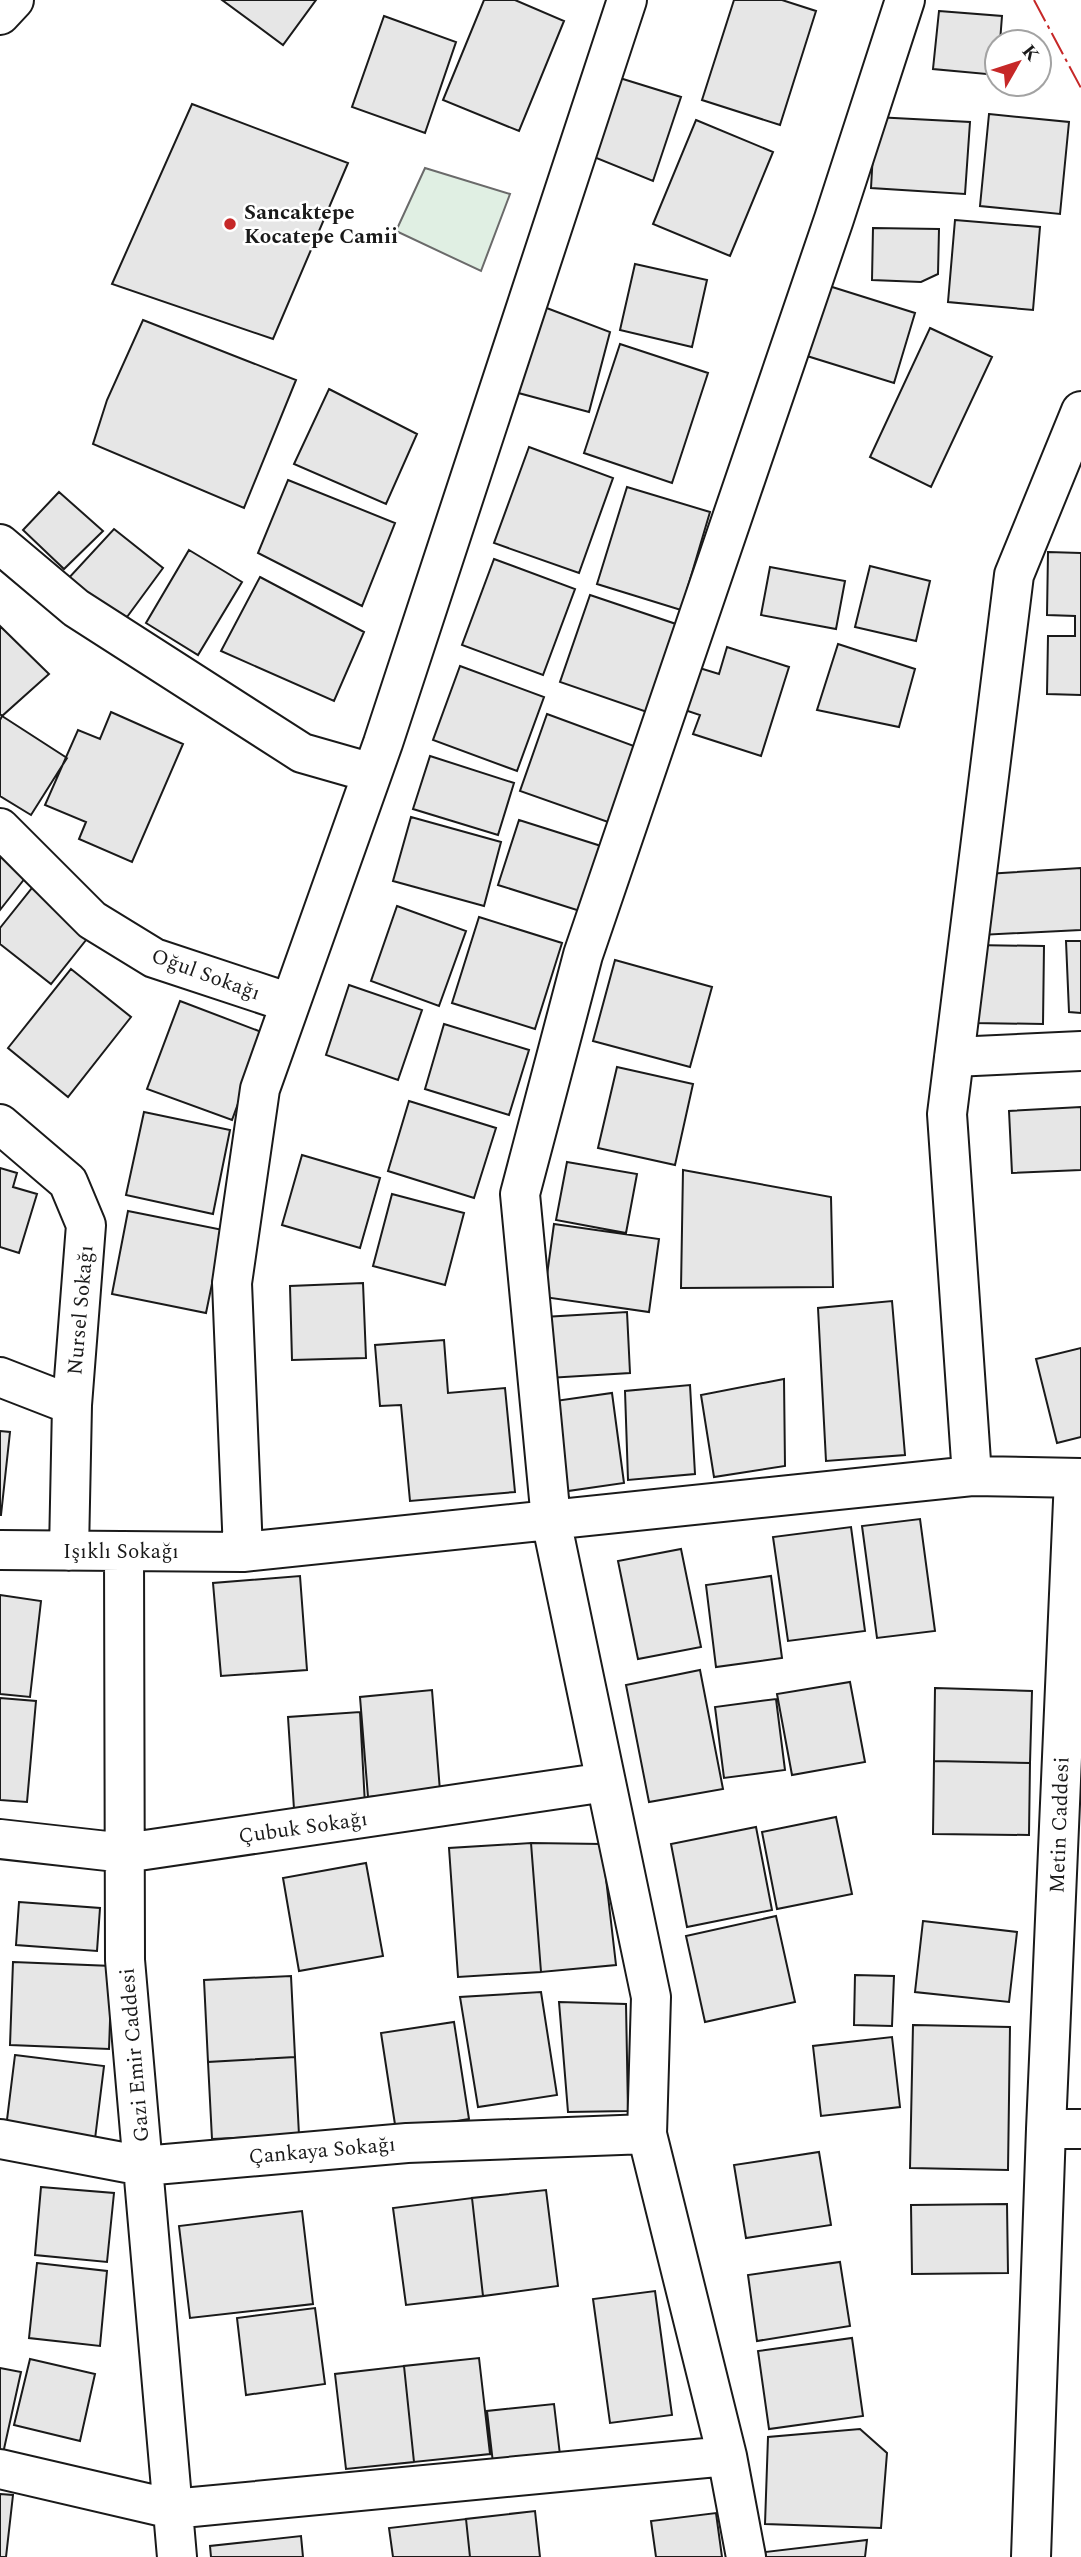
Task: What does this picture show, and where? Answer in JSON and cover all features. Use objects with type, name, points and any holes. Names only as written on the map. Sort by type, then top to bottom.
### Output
[{"type":"street","points":[[0,15],[14,0]]},
{"type":"street","points":[[243,1552],[232,1283],[260,1089],[372,774],[627,0]]},
{"type":"street","points":[[746,2557],[727,2456],[647,2134],[650,1997],[551,1520],[520,1194],[583,955],[834,219],[905,0]]},
{"type":"street","points":[[972,1476],[947,1114],[1014,575],[1081,411]]},
{"type":"street","points":[[0,544],[76,608],[302,752],[372,774]]},
{"type":"street","name":"Oğul Sokağı","points":[[0,828],[92,920],[154,958],[290,1003]]},
{"type":"street","points":[[954,1057],[1081,1051]]},
{"type":"street","name":"Nursel Sokağı","points":[[0,1124],[68,1182],[86,1225],[72,1405],[69,1550]]},
{"type":"street","points":[[0,1377],[72,1405]]},
{"type":"street","name":"Işıklı Sokağı","points":[[0,1550],[243,1552],[972,1476],[1078,1478]]},
{"type":"street","name":"Metin Caddesi","points":[[1031,2557],[1064,2129],[1078,1478]]},
{"type":"street","name":"Gazi Emir Caddesi","points":[[124,1551],[125,1960],[177,2557]]},
{"type":"street","name":"Çubuk Sokağı","points":[[0,1839],[125,1853],[606,1782]]},
{"type":"street","name":"Çankaya Sokağı","points":[[0,2139],[143,2166],[407,2143],[647,2134]]},
{"type":"street","points":[[0,2469],[172,2510],[727,2456]]},
{"type":"green space","points":[[425,168],[510,194],[481,271],[396,231]]},
{"type":"building","points":[[222,0],[316,0],[283,45]]},
{"type":"building","points":[[484,0],[515,0],[564,21],[519,131],[443,100]]},
{"type":"building","points":[[734,0],[782,0],[816,11],[780,125],[702,100]]},
{"type":"building","points":[[939,11],[1002,16],[1001,28],[983,28],[983,74],[933,69]]},
{"type":"building","points":[[384,16],[456,42],[425,133],[352,107]]},
{"type":"building","points":[[610,75],[681,97],[653,181],[584,153]]},
{"type":"building","name":"Sancaktepe Kocatepe Camii","points":[[192,104],[348,163],[273,339],[112,284]]},
{"type":"building","points":[[989,114],[1069,122],[1060,214],[980,206]]},
{"type":"building","points":[[875,117],[970,122],[965,194],[871,188]]},
{"type":"building","points":[[696,120],[773,152],[730,256],[653,224]]},
{"type":"building","points":[[955,220],[1040,227],[1033,310],[948,302]]},
{"type":"building","points":[[873,228],[939,229],[938,274],[921,282],[872,280]]},
{"type":"building","points":[[635,264],[707,280],[692,347],[620,330]]},
{"type":"building","points":[[829,286],[915,313],[894,383],[807,356]]},
{"type":"building","points":[[544,307],[610,332],[589,412],[511,391]]},
{"type":"building","points":[[143,320],[296,380],[244,508],[93,444],[107,400]]},
{"type":"building","points":[[930,328],[992,357],[931,487],[870,457]]},
{"type":"building","points":[[620,344],[708,373],[672,483],[584,453]]},
{"type":"building","points":[[329,389],[417,434],[386,504],[294,464]]},
{"type":"building","points":[[529,447],[613,478],[579,573],[494,543]]},
{"type":"building","points":[[288,480],[395,523],[362,606],[258,553]]},
{"type":"building","points":[[627,487],[710,512],[681,610],[597,584]]},
{"type":"building","points":[[59,492],[103,531],[64,569],[23,530]]},
{"type":"building","points":[[114,529],[163,568],[127,617],[66,581]]},
{"type":"building","points":[[189,550],[242,582],[198,655],[146,623]]},
{"type":"building","points":[[1048,552],[1081,553],[1081,695],[1047,694],[1048,636],[1075,636],[1075,616],[1047,615]]},
{"type":"building","points":[[494,559],[575,589],[543,675],[462,645]]},
{"type":"building","points":[[870,566],[930,581],[916,641],[855,627]]},
{"type":"building","points":[[770,567],[845,581],[836,629],[761,615]]},
{"type":"building","points":[[260,577],[364,632],[334,701],[221,651]]},
{"type":"building","points":[[590,595],[676,624],[647,712],[560,682]]},
{"type":"building","points":[[0,626],[49,674],[2,716],[0,714]]},
{"type":"building","points":[[838,644],[915,669],[899,727],[817,710]]},
{"type":"building","points":[[727,647],[789,667],[761,756],[693,734],[700,715],[679,708],[693,666],[719,674]]},
{"type":"building","points":[[460,666],[544,697],[517,771],[433,740]]},
{"type":"building","points":[[111,712],[183,744],[132,862],[79,839],[86,822],[45,805],[78,730],[100,739]]},
{"type":"building","points":[[547,714],[634,746],[608,822],[520,791]]},
{"type":"building","points":[[2,716],[67,758],[31,815],[0,796]]},
{"type":"building","points":[[430,756],[514,783],[498,835],[413,809]]},
{"type":"building","points":[[411,817],[501,842],[484,906],[393,881]]},
{"type":"building","points":[[519,820],[601,846],[580,911],[498,885]]},
{"type":"building","points":[[0,842],[33,868],[0,910]]},
{"type":"building","points":[[1081,868],[1081,930],[980,935],[986,874]]},
{"type":"building","points":[[36,883],[94,930],[51,984],[0,944],[0,928]]},
{"type":"building","points":[[397,906],[466,931],[439,1006],[371,981]]},
{"type":"building","points":[[479,917],[562,943],[535,1029],[452,1003]]},
{"type":"building","points":[[1066,941],[1081,941],[1081,1013],[1069,1012]]},
{"type":"building","points":[[973,945],[1044,946],[1043,1024],[973,1023]]},
{"type":"building","points":[[615,960],[712,987],[690,1067],[593,1041]]},
{"type":"building","points":[[71,969],[131,1017],[68,1097],[8,1048]]},
{"type":"building","points":[[349,985],[422,1010],[398,1080],[326,1055]]},
{"type":"building","points":[[180,1001],[264,1033],[232,1120],[147,1089]]},
{"type":"building","points":[[444,1024],[529,1050],[509,1115],[425,1089]]},
{"type":"building","points":[[617,1067],[693,1084],[675,1165],[598,1148]]},
{"type":"building","points":[[409,1101],[496,1128],[474,1198],[388,1171]]},
{"type":"building","points":[[1081,1107],[1081,1170],[1012,1173],[1009,1111]]},
{"type":"building","points":[[144,1112],[230,1130],[213,1214],[126,1195]]},
{"type":"building","points":[[302,1155],[380,1178],[360,1248],[282,1225]]},
{"type":"building","points":[[567,1162],[637,1174],[626,1233],[556,1220]]},
{"type":"building","points":[[0,1168],[17,1173],[13,1187],[37,1194],[19,1253],[0,1247]]},
{"type":"building","points":[[683,1170],[831,1197],[833,1287],[681,1288]]},
{"type":"building","points":[[392,1194],[464,1213],[445,1285],[373,1266]]},
{"type":"building","points":[[128,1211],[223,1230],[206,1313],[112,1294]]},
{"type":"building","points":[[554,1224],[659,1239],[649,1312],[544,1297]]},
{"type":"building","points":[[363,1283],[366,1358],[292,1360],[290,1286]]},
{"type":"building","points":[[892,1301],[905,1455],[826,1461],[818,1308]]},
{"type":"building","points":[[627,1312],[630,1373],[548,1378],[544,1317]]},
{"type":"building","points":[[444,1340],[448,1393],[505,1388],[515,1492],[410,1501],[401,1405],[380,1406],[375,1345]]},
{"type":"building","points":[[1081,1348],[1081,1437],[1057,1443],[1036,1359]]},
{"type":"building","points":[[784,1379],[785,1466],[714,1477],[701,1395]]},
{"type":"building","points":[[690,1385],[695,1474],[628,1480],[625,1391]]},
{"type":"building","points":[[612,1393],[624,1483],[561,1492],[548,1402]]},
{"type":"building","points":[[0,1431],[10,1432],[1,1515],[0,1515]]},
{"type":"building","points":[[920,1519],[935,1631],[877,1638],[862,1526]]},
{"type":"building","points":[[851,1527],[865,1631],[788,1641],[773,1537]]},
{"type":"building","points":[[681,1549],[701,1647],[638,1659],[618,1561]]},
{"type":"building","points":[[300,1576],[307,1670],[221,1676],[213,1583]]},
{"type":"building","points":[[771,1576],[782,1658],[716,1667],[706,1585]]},
{"type":"building","points":[[0,1595],[41,1601],[30,1697],[0,1694]]},
{"type":"building","points":[[700,1670],[723,1789],[649,1802],[626,1685]]},
{"type":"building","points":[[850,1682],[865,1762],[792,1775],[777,1694]]},
{"type":"building","points":[[935,1688],[1032,1691],[1030,1763],[934,1761]]},
{"type":"building","points":[[432,1690],[440,1791],[368,1797],[360,1697]]},
{"type":"building","points":[[0,1698],[36,1701],[27,1802],[0,1800]]},
{"type":"building","points":[[776,1699],[785,1770],[724,1778],[715,1707]]},
{"type":"building","points":[[360,1712],[365,1805],[294,1809],[288,1717]]},
{"type":"building","points":[[934,1761],[1030,1763],[1029,1835],[933,1834]]},
{"type":"building","points":[[836,1817],[852,1894],[777,1909],[762,1832]]},
{"type":"building","points":[[756,1827],[772,1910],[687,1927],[671,1844]]},
{"type":"building","points":[[531,1843],[541,1972],[458,1977],[449,1848]]},
{"type":"building","points":[[531,1843],[602,1844],[616,1965],[541,1972]]},
{"type":"building","points":[[366,1863],[383,1956],[299,1971],[283,1878]]},
{"type":"building","points":[[19,1902],[100,1908],[97,1951],[16,1945]]},
{"type":"building","points":[[776,1916],[795,2002],[705,2022],[686,1936]]},
{"type":"building","points":[[923,1921],[1017,1932],[1009,2002],[915,1992]]},
{"type":"building","points":[[13,1962],[112,1966],[109,2049],[10,2045]]},
{"type":"building","points":[[855,1975],[894,1976],[892,2026],[854,2025]]},
{"type":"building","points":[[291,1976],[295,2057],[208,2062],[204,1980]]},
{"type":"building","points":[[541,1992],[557,2095],[478,2107],[460,1997]]},
{"type":"building","points":[[559,2002],[626,2004],[628,2111],[568,2112]]},
{"type":"building","points":[[454,2022],[469,2119],[396,2131],[381,2033]]},
{"type":"building","points":[[913,2025],[1010,2027],[1008,2170],[910,2168]]},
{"type":"building","points":[[892,2037],[900,2107],[821,2116],[813,2046]]},
{"type":"building","points":[[15,2055],[104,2066],[95,2139],[6,2128]]},
{"type":"building","points":[[295,2057],[299,2135],[212,2139],[208,2062]]},
{"type":"building","points":[[819,2152],[831,2225],[746,2238],[734,2165]]},
{"type":"building","points":[[41,2187],[114,2193],[107,2262],[35,2255]]},
{"type":"building","points":[[546,2190],[558,2286],[483,2296],[472,2198]]},
{"type":"building","points":[[472,2198],[483,2296],[406,2305],[393,2208]]},
{"type":"building","points":[[1007,2204],[1008,2273],[912,2274],[911,2205]]},
{"type":"building","points":[[302,2211],[313,2304],[190,2318],[179,2226]]},
{"type":"building","points":[[840,2262],[850,2326],[757,2341],[748,2275]]},
{"type":"building","points":[[37,2263],[107,2271],[100,2346],[29,2338]]},
{"type":"building","points":[[655,2291],[672,2415],[610,2423],[593,2299]]},
{"type":"building","points":[[315,2308],[325,2384],[246,2395],[237,2318]]},
{"type":"building","points":[[852,2338],[863,2416],[769,2429],[758,2351]]},
{"type":"building","points":[[479,2358],[490,2454],[414,2462],[404,2366]]},
{"type":"building","points":[[30,2359],[95,2374],[80,2441],[14,2425]]},
{"type":"building","points":[[404,2366],[414,2462],[346,2469],[335,2374]]},
{"type":"building","points":[[0,2368],[21,2372],[2,2458],[0,2458]]},
{"type":"building","points":[[554,2404],[560,2455],[493,2463],[487,2411]]},
{"type":"building","points":[[860,2429],[887,2453],[881,2528],[765,2524],[768,2437]]},
{"type":"building","points":[[0,2494],[13,2495],[6,2557],[0,2557]]},
{"type":"building","points":[[535,2511],[540,2557],[470,2557],[466,2519]]},
{"type":"building","points":[[716,2513],[722,2557],[656,2557],[651,2521]]},
{"type":"building","points":[[466,2519],[470,2557],[393,2557],[389,2528]]},
{"type":"building","points":[[301,2536],[303,2557],[211,2557],[210,2546]]},
{"type":"building","points":[[867,2540],[865,2557],[766,2557],[765,2552]]},
{"type":"power","points":[[1034,0],[1081,88]]},
{"type":"place","name":"Sancaktepe Kocatepe Camii","points":[[230,224]]}]
